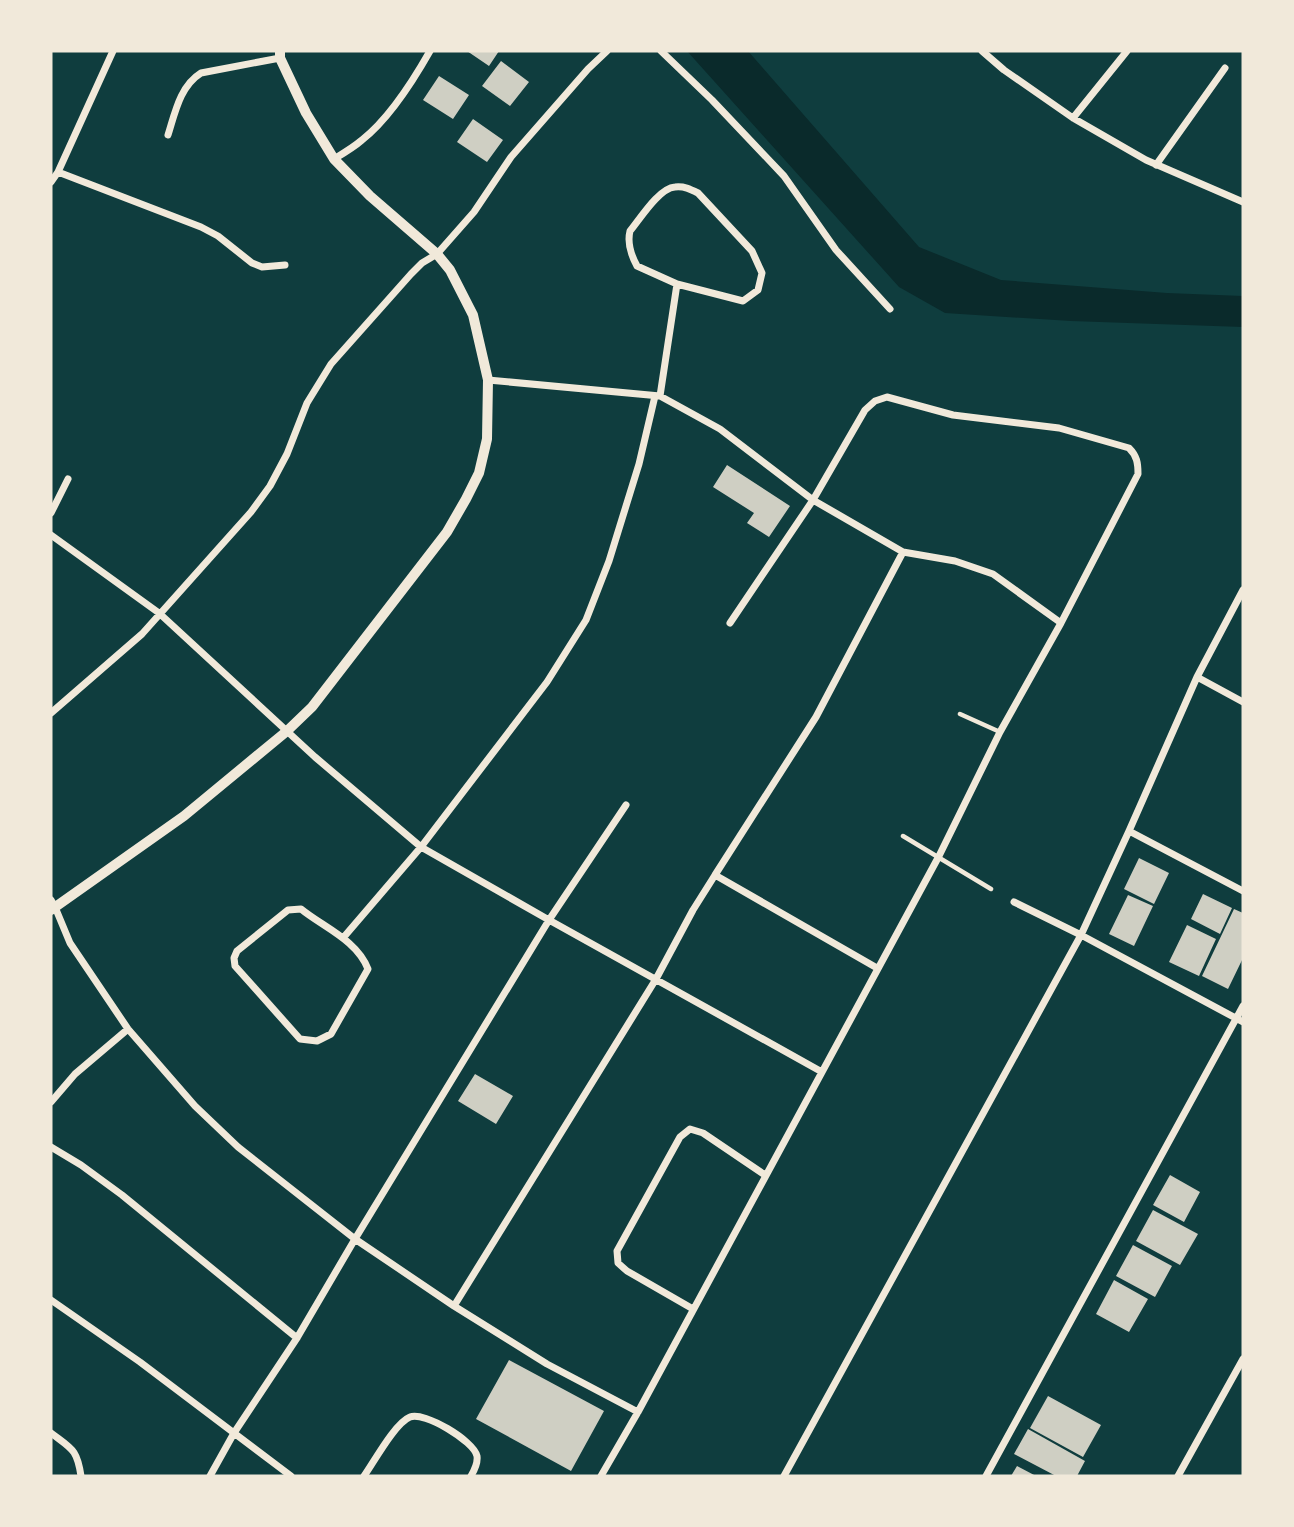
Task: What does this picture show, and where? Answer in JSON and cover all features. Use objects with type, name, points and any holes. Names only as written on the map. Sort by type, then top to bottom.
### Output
[{"type":"street","points":[[51,181],[58,172],[113,51]]},
{"type":"street","points":[[334,159],[363,139],[380,122],[412,82],[430,51]]},
{"type":"street","points":[[51,713],[142,634],[251,512],[270,486],[287,454],[307,403],[331,364],[411,274],[437,254],[474,212],[511,157],[607,51]]},
{"type":"street","points":[[661,51],[784,176],[836,250],[890,309]]},
{"type":"street","points":[[982,51],[1004,70],[1073,118],[1156,165],[1243,202]]},
{"type":"street","points":[[1073,118],[1126,51]]},
{"type":"street","points":[[168,135],[183,91],[193,78],[201,73],[280,54],[306,113],[334,159],[437,254],[450,270],[473,316],[488,380],[487,439],[479,473],[447,532],[312,707],[287,732],[184,816],[52,905],[70,943],[128,1029],[195,1106],[238,1147],[355,1239],[454,1306],[547,1364],[638,1412]]},
{"type":"street","points":[[1156,165],[1225,68]]},
{"type":"street","points":[[58,172],[201,227],[218,236],[252,263],[262,267],[285,265]]},
{"type":"street","points":[[673,187],[687,188],[698,193],[752,251],[762,273],[758,290],[743,301],[677,284],[637,266],[628,237],[662,192],[673,187]]},
{"type":"street","points":[[343,937],[421,846],[547,682],[586,620],[609,561],[658,396],[677,284]]},
{"type":"street","points":[[488,380],[658,396],[720,429],[813,500],[903,552],[955,561],[993,574],[1061,623]]},
{"type":"street","points":[[601,1476],[939,856],[1000,732],[1061,623],[1138,474],[1135,454],[1129,448],[1059,428],[953,415],[887,397],[875,401],[865,410],[813,500],[730,623]]},
{"type":"street","points":[[51,513],[68,479]]},
{"type":"street","points":[[51,535],[159,613],[315,757],[421,846],[822,1072]]},
{"type":"street","points":[[454,1306],[656,979],[715,875],[816,717],[903,552]]},
{"type":"street","points":[[784,1476],[1081,935],[1197,677],[1243,590]]},
{"type":"street","points":[[1197,677],[1243,702]]},
{"type":"street","points":[[210,1476],[234,1433],[297,1338],[549,920],[626,805]]},
{"type":"street","points":[[1129,831],[1243,891]]},
{"type":"street","points":[[715,875],[877,968]]},
{"type":"street","points":[[1014,902],[1240,1021]]},
{"type":"street","points":[[301,909],[343,937],[365,960],[368,969],[331,1034],[317,1041],[300,1038],[235,966],[236,951],[288,910],[301,909]]},
{"type":"street","points":[[986,1476],[1240,1021],[1243,1006]]},
{"type":"street","points":[[51,1102],[75,1074],[128,1029]]},
{"type":"street","points":[[693,1309],[627,1271],[618,1263],[617,1251],[680,1137],[690,1129],[704,1133],[765,1175]]},
{"type":"street","points":[[51,1147],[122,1195],[297,1338]]},
{"type":"street","points":[[51,1300],[291,1476]]},
{"type":"street","points":[[1178,1476],[1243,1359]]},
{"type":"street","points":[[364,1476],[399,1424],[412,1416],[428,1418],[471,1444],[477,1456],[471,1476]]},
{"type":"street","points":[[51,1433],[70,1447],[78,1459],[81,1476]]},
{"type":"lane","points":[[960,715],[1000,732]]},
{"type":"lane","points":[[903,836],[990,889]]},
{"type":"water","points":[[687,51],[748,51],[919,247],[1001,280],[1243,296],[1243,327],[945,313],[899,287]]},
{"type":"building","points":[[467,51],[499,51],[489,66]]},
{"type":"building","points":[[501,61],[529,82],[510,106],[482,86]]},
{"type":"building","points":[[439,76],[469,95],[453,119],[423,100]]},
{"type":"building","points":[[473,119],[503,140],[487,162],[457,142]]},
{"type":"building","points":[[727,465],[790,506],[769,537],[747,523],[754,513],[713,487]]},
{"type":"building","points":[[1139,858],[1169,873],[1154,904],[1124,889]]},
{"type":"building","points":[[1203,894],[1232,908],[1220,934],[1191,919]]},
{"type":"building","points":[[1128,895],[1153,906],[1134,946],[1109,934]]},
{"type":"building","points":[[1234,909],[1243,913],[1243,958],[1228,989],[1202,976]]},
{"type":"building","points":[[1187,925],[1216,939],[1199,976],[1169,962]]},
{"type":"building","points":[[475,1074],[513,1096],[496,1124],[458,1101]]},
{"type":"building","points":[[1170,1175],[1200,1192],[1184,1222],[1153,1205]]},
{"type":"building","points":[[1153,1210],[1198,1234],[1180,1265],[1136,1241]]},
{"type":"building","points":[[1133,1245],[1172,1266],[1155,1297],[1116,1276]]},
{"type":"building","points":[[1114,1280],[1148,1299],[1129,1332],[1096,1314]]},
{"type":"building","points":[[509,1360],[604,1411],[571,1471],[476,1419]]},
{"type":"building","points":[[1048,1396],[1101,1425],[1083,1457],[1030,1428]]},
{"type":"building","points":[[1028,1429],[1085,1461],[1077,1476],[1056,1476],[1014,1454]]},
{"type":"building","points":[[1017,1466],[1036,1476],[1011,1476]]}]
